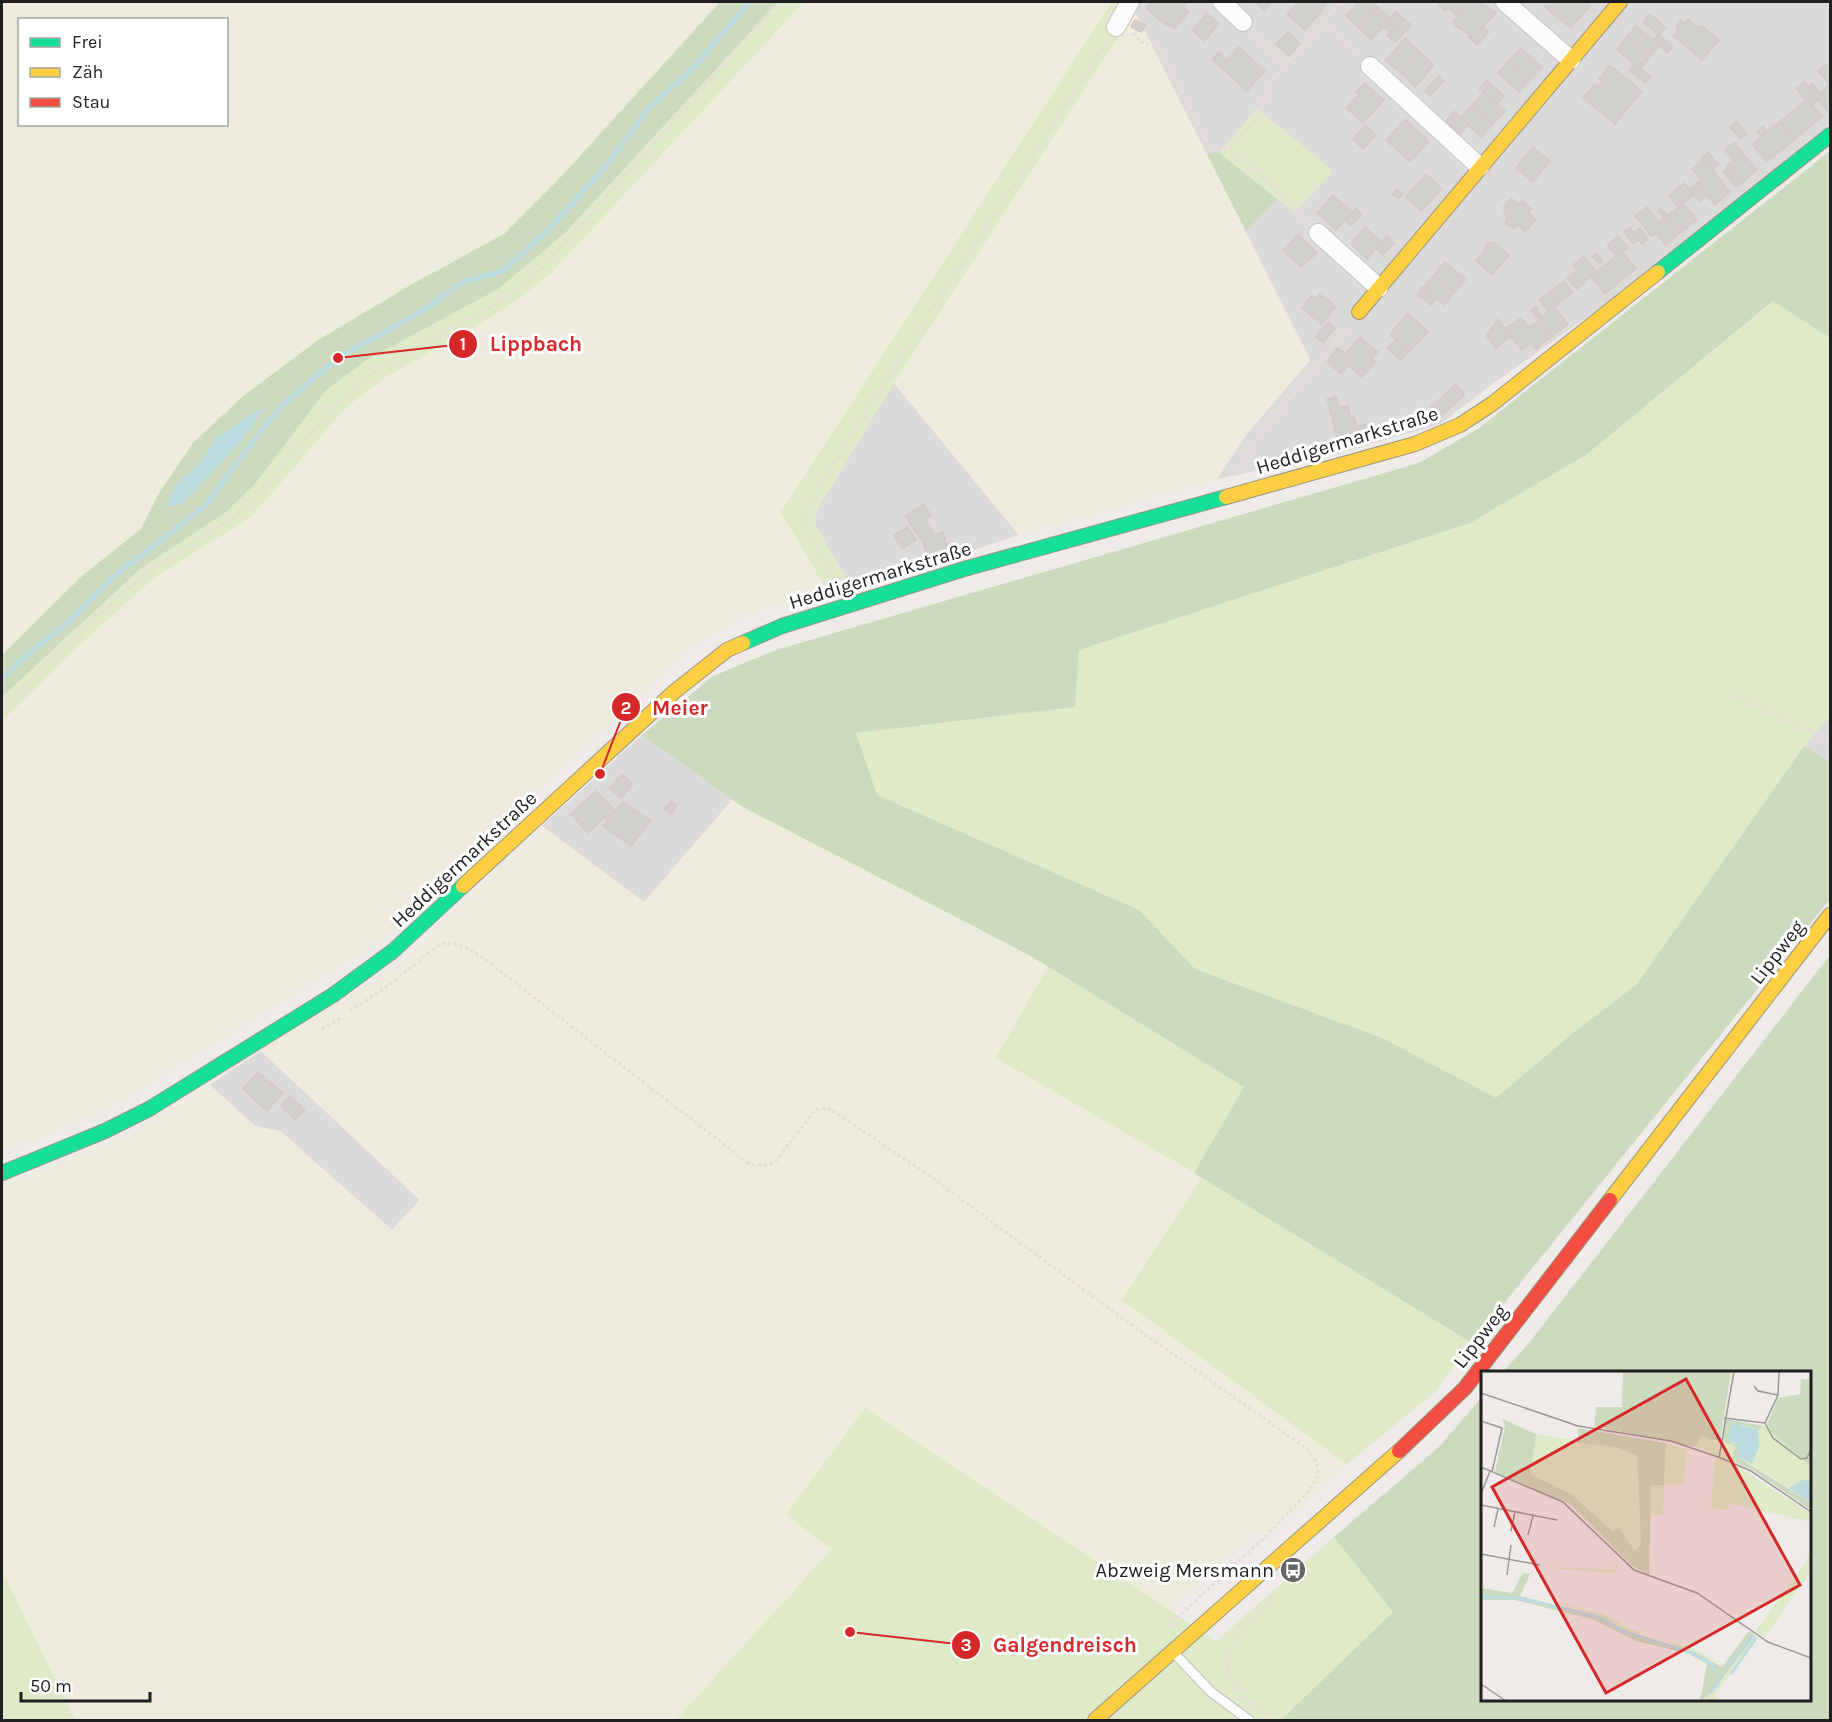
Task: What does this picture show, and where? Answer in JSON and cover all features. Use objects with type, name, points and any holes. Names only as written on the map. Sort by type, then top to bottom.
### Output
[{"type":"street","points":[[1118,23],[1130,2]]},
{"type":"street","points":[[1222,2],[1243,22]]},
{"type":"street","points":[[1505,2],[1571,60]]},
{"type":"street","points":[[1359,312],[1620,2]]},
{"type":"street","points":[[1370,66],[1480,167]]},
{"type":"street","name":"Heddigermarkstraße","points":[[2,1173],[105,1131],[149,1109],[333,995],[393,951],[674,692],[728,650],[782,626],[964,568],[1415,444],[1460,425],[1492,405],[1830,135]]},
{"type":"street","points":[[1318,233],[1379,288]]},
{"type":"street","name":"Lippweg","points":[[1095,1720],[1433,1420],[1465,1388],[1830,915]]},
{"type":"lane","points":[[1173,1652],[1211,1692],[1249,1720]]},
{"type":"path","points":[[2,709],[70,640],[150,570],[244,511],[337,403],[379,368],[500,302],[544,267],[778,2]]},
{"type":"path","points":[[847,604],[806,525],[806,509],[866,411],[1118,23],[1141,42],[1160,50],[1210,149],[1230,147],[1259,116],[1269,86],[1341,2]]},
{"type":"path","points":[[1243,22],[1285,65]]},
{"type":"path","points":[[1323,22],[1370,66]]},
{"type":"path","points":[[1230,147],[1294,207]]},
{"type":"path","points":[[1235,494],[1237,472],[1246,453],[1359,312]]},
{"type":"path","points":[[1733,694],[1830,741]]},
{"type":"path","points":[[318,1031],[385,988],[440,944],[461,945],[479,954],[748,1163],[767,1166],[775,1162],[815,1110],[823,1108],[832,1110],[927,1174],[1118,1315],[1307,1449],[1316,1461],[1318,1470],[1316,1480],[1309,1491],[1266,1536],[1164,1630]]},
{"type":"path","points":[[1270,1720],[1238,1689],[1227,1668],[1226,1660],[1240,1634],[1267,1605],[1273,1590]]},
{"type":"shaded area","points":[[2,2],[720,2],[558,180],[504,234],[414,283],[318,340],[243,396],[193,443],[159,493],[141,529],[83,575],[2,655]]},
{"type":"shaded area","points":[[804,2],[1112,2],[781,512],[826,589],[751,612],[693,645],[383,939],[104,1111],[2,1152],[2,721],[79,645],[155,577],[252,516],[344,409],[384,378],[550,274]]},
{"type":"shaded area","points":[[1130,2],[1830,2],[1830,144],[1494,383],[1440,424],[1330,456],[1217,479],[1246,435],[1310,359]]},
{"type":"shaded area","points":[[1133,8],[1310,360],[1246,435],[1217,479],[1019,535],[894,383],[1117,39]]},
{"type":"shaded area","points":[[894,383],[1019,535],[853,590],[815,525],[817,510]]},
{"type":"shaded area","points":[[1830,710],[1830,762],[1804,746]]},
{"type":"shaded area","points":[[642,735],[732,800],[644,903],[542,826]]},
{"type":"shaded area","points":[[732,800],[1048,967],[997,1058],[1202,1178],[1122,1300],[1347,1464],[1272,1532],[1255,1533],[1170,1610],[865,1408],[832,1549],[676,1720],[75,1720],[2,1571],[2,1187],[129,1136],[210,1085],[254,1126],[280,1131],[392,1230],[420,1200],[261,1051],[395,969],[542,826],[644,902]]},
{"type":"shaded area","points":[[261,1051],[420,1200],[392,1230],[280,1131],[255,1126],[210,1085]]},
{"type":"green space","points":[[720,2],[778,2],[565,233],[498,289],[365,361],[326,390],[255,484],[226,512],[140,569],[2,697],[2,655],[83,575],[141,529],[159,493],[193,443],[243,396],[318,340],[414,283],[504,234],[558,180]]},
{"type":"green space","points":[[778,2],[804,2],[550,274],[505,309],[384,378],[344,409],[252,516],[155,577],[79,645],[2,721],[2,697],[140,569],[226,512],[255,484],[326,390],[365,361],[498,289],[565,233]]},
{"type":"green space","points":[[1112,2],[1130,2],[1133,8],[1117,39],[894,383],[817,510],[815,525],[853,590],[826,589],[781,512]]},
{"type":"green space","points":[[1257,108],[1333,171],[1295,213],[1219,153]]},
{"type":"green space","points":[[1830,151],[1830,338],[1773,301],[1586,455],[1470,523],[1079,650],[1075,707],[856,733],[877,795],[1139,910],[1195,969],[1382,1038],[1496,1098],[1573,1033],[1637,984],[1804,746],[1830,762],[1830,899],[1472,1343],[1194,1173],[1244,1087],[1029,955],[741,806],[642,735],[713,676],[776,650],[1419,463],[1479,428]]},
{"type":"green space","points":[[1219,153],[1277,199],[1246,231],[1207,154]]},
{"type":"green space","points":[[1774,301],[1830,338],[1830,717],[1804,746],[1637,984],[1573,1033],[1496,1099],[1382,1038],[1195,969],[1139,910],[877,795],[855,733],[1075,707],[1079,650],[1470,523],[1586,455]]},
{"type":"green space","points":[[1830,955],[1830,1720],[1282,1719],[1393,1612],[1334,1537],[1439,1447],[1481,1398],[1481,1701],[1811,1701],[1811,1371],[1504,1371],[1529,1343]]},
{"type":"green space","points":[[1048,967],[1244,1087],[1195,1173],[996,1058]]},
{"type":"green space","points":[[1202,1178],[1472,1343],[1435,1392],[1347,1464],[1122,1300]]},
{"type":"green space","points":[[865,1408],[1216,1641],[1334,1537],[1394,1611],[1281,1720],[676,1720],[832,1549],[786,1515]]},
{"type":"green space","points":[[2,1571],[75,1720],[2,1720]]},
{"type":"water","points":[[266,405],[244,438],[182,504],[167,507],[173,488],[202,460],[216,438]]},
{"type":"building","points":[[1152,2],[1188,2],[1183,6],[1189,12],[1174,29],[1146,8]]},
{"type":"building","points":[[1272,2],[1264,10],[1257,4]]},
{"type":"building","points":[[1298,2],[1310,2],[1321,12],[1305,30],[1287,14]]},
{"type":"building","points":[[1310,2],[1324,2],[1326,4],[1320,11]]},
{"type":"building","points":[[1359,2],[1372,2],[1378,7],[1359,28],[1346,16]]},
{"type":"building","points":[[1439,2],[1470,2],[1457,16],[1448,8],[1445,11],[1437,4]]},
{"type":"building","points":[[1470,2],[1481,2],[1496,13],[1473,37],[1455,25],[1454,20]]},
{"type":"building","points":[[1548,2],[1561,2],[1552,13],[1544,6]]},
{"type":"building","points":[[1561,2],[1587,2],[1591,5],[1571,28],[1552,13]]},
{"type":"building","points":[[1378,7],[1391,19],[1371,40],[1359,28]]},
{"type":"building","points":[[1396,12],[1403,18],[1390,33],[1383,27]]},
{"type":"building","points":[[1207,13],[1219,24],[1204,41],[1192,30]]},
{"type":"building","points":[[1650,14],[1666,27],[1659,35],[1643,22]]},
{"type":"building","points":[[1403,18],[1411,25],[1395,42],[1387,35]]},
{"type":"building","points":[[1688,19],[1700,28],[1702,26],[1719,40],[1702,60],[1673,36],[1678,30],[1676,26],[1680,21],[1685,23]]},
{"type":"building","points":[[1135,20],[1146,25],[1141,32],[1131,27]]},
{"type":"building","points":[[1636,26],[1660,45],[1650,57],[1626,38]]},
{"type":"building","points":[[1483,27],[1489,32],[1477,45],[1468,37],[1471,35],[1473,37]]},
{"type":"building","points":[[1288,32],[1300,43],[1289,56],[1276,44]]},
{"type":"building","points":[[1658,34],[1673,46],[1667,53],[1653,40]]},
{"type":"building","points":[[1405,38],[1421,53],[1401,74],[1386,60]]},
{"type":"building","points":[[1626,38],[1650,57],[1640,69],[1617,50]]},
{"type":"building","points":[[1239,47],[1265,71],[1247,91],[1212,59],[1219,52],[1227,60]]},
{"type":"building","points":[[1521,48],[1542,67],[1530,80],[1509,60]]},
{"type":"building","points":[[1421,53],[1434,65],[1415,87],[1401,74]]},
{"type":"building","points":[[1509,60],[1530,80],[1519,92],[1498,73]]},
{"type":"building","points":[[1634,64],[1651,77],[1645,83],[1629,70]]},
{"type":"building","points":[[1827,64],[1830,69],[1830,85],[1818,71]]},
{"type":"building","points":[[1610,65],[1642,91],[1615,124],[1583,98],[1595,84],[1598,87],[1603,82],[1599,79]]},
{"type":"building","points":[[1439,76],[1444,81],[1430,96],[1425,91]]},
{"type":"building","points":[[1487,80],[1504,96],[1497,104],[1479,89]]},
{"type":"building","points":[[1804,82],[1818,100],[1813,105],[1808,99],[1805,101],[1796,88]]},
{"type":"building","points":[[1365,83],[1384,100],[1363,123],[1346,108],[1359,94],[1356,92]]},
{"type":"building","points":[[1813,84],[1830,106],[1829,113],[1808,88]]},
{"type":"building","points":[[1830,85],[1830,106],[1820,93]]},
{"type":"building","points":[[1484,92],[1505,111],[1493,124],[1472,105]]},
{"type":"building","points":[[1808,99],[1822,117],[1795,139],[1780,121]]},
{"type":"building","points":[[1472,105],[1493,124],[1481,137],[1461,118]]},
{"type":"building","points":[[1454,111],[1468,125],[1460,134],[1446,121]]},
{"type":"building","points":[[1405,119],[1417,130],[1398,151],[1386,140]]},
{"type":"building","points":[[1737,121],[1747,134],[1740,139],[1730,127]]},
{"type":"building","points":[[1780,121],[1795,139],[1767,162],[1752,144]]},
{"type":"building","points":[[1366,125],[1376,135],[1363,149],[1353,139]]},
{"type":"building","points":[[1763,126],[1767,132],[1762,137],[1757,131]]},
{"type":"building","points":[[1417,130],[1429,142],[1410,162],[1398,151]]},
{"type":"building","points":[[1734,142],[1743,153],[1734,161],[1725,150]]},
{"type":"building","points":[[1533,147],[1550,161],[1533,182],[1516,168]]},
{"type":"building","points":[[1708,152],[1718,165],[1712,170],[1701,158]]},
{"type":"building","points":[[1743,154],[1757,170],[1741,184],[1727,166]]},
{"type":"building","points":[[1704,159],[1730,192],[1715,205],[1701,188],[1698,182],[1701,180],[1692,169]]},
{"type":"building","points":[[1728,167],[1741,183],[1736,187],[1723,171]]},
{"type":"building","points":[[1426,174],[1442,189],[1421,211],[1406,197]]},
{"type":"building","points":[[1698,182],[1707,195],[1700,202],[1689,189]]},
{"type":"building","points":[[1684,183],[1694,195],[1689,199],[1679,187]]},
{"type":"building","points":[[1679,187],[1689,199],[1678,207],[1669,196]]},
{"type":"building","points":[[1397,189],[1403,194],[1398,199],[1392,194]]},
{"type":"building","points":[[1333,195],[1353,212],[1336,230],[1317,213]]},
{"type":"building","points":[[1511,198],[1519,205],[1522,200],[1531,208],[1528,212],[1536,219],[1525,232],[1517,225],[1514,229],[1505,222],[1508,218],[1504,214],[1507,211],[1503,208]]},
{"type":"building","points":[[1683,203],[1697,220],[1681,232],[1668,216]]},
{"type":"building","points":[[1647,207],[1659,222],[1668,216],[1681,232],[1666,245],[1656,233],[1651,236],[1635,216]]},
{"type":"building","points":[[1356,208],[1362,214],[1351,226],[1345,221]]},
{"type":"building","points":[[1661,208],[1668,216],[1664,218],[1658,211]]},
{"type":"building","points":[[1365,227],[1382,242],[1367,259],[1351,244]]},
{"type":"building","points":[[1630,228],[1639,239],[1633,244],[1624,232]]},
{"type":"building","points":[[1640,228],[1648,239],[1642,244],[1634,233]]},
{"type":"building","points":[[1298,234],[1317,253],[1301,267],[1283,250]]},
{"type":"building","points":[[1387,236],[1394,243],[1383,255],[1376,249]]},
{"type":"building","points":[[1618,236],[1628,248],[1616,256],[1607,245]]},
{"type":"building","points":[[1493,242],[1509,255],[1492,275],[1476,261],[1485,251],[1488,243]]},
{"type":"building","points":[[1622,251],[1636,269],[1620,281],[1606,264]]},
{"type":"building","points":[[1596,253],[1603,261],[1600,263],[1592,257]]},
{"type":"building","points":[[1584,256],[1596,272],[1577,289],[1567,278],[1577,270],[1573,265]]},
{"type":"building","points":[[1445,262],[1466,279],[1455,292],[1434,275]]},
{"type":"building","points":[[1606,264],[1620,281],[1605,294],[1591,277]]},
{"type":"building","points":[[1434,275],[1455,292],[1444,305],[1423,288]]},
{"type":"building","points":[[1564,281],[1573,293],[1559,303],[1550,291]]},
{"type":"building","points":[[1422,287],[1436,299],[1431,305],[1417,294]]},
{"type":"building","points":[[1550,291],[1559,303],[1555,307],[1568,324],[1552,336],[1539,320],[1548,312],[1539,300]]},
{"type":"building","points":[[1320,293],[1336,307],[1321,324],[1302,308],[1312,295],[1316,298]]},
{"type":"building","points":[[1536,307],[1542,317],[1539,320],[1531,310]]},
{"type":"building","points":[[1407,313],[1428,331],[1410,352],[1390,335]]},
{"type":"building","points":[[1521,318],[1529,327],[1539,320],[1552,336],[1536,349],[1531,343],[1522,350],[1504,329]]},
{"type":"building","points":[[1498,319],[1510,336],[1496,348],[1486,336]]},
{"type":"building","points":[[1328,322],[1335,328],[1323,343],[1316,337]]},
{"type":"building","points":[[1360,337],[1378,352],[1372,359],[1376,362],[1362,377],[1341,359]]},
{"type":"building","points":[[1395,340],[1409,351],[1401,360],[1387,349]]},
{"type":"building","points":[[1338,348],[1346,354],[1341,359],[1348,365],[1341,374],[1327,362]]},
{"type":"building","points":[[1456,384],[1465,395],[1440,417],[1431,407]]},
{"type":"building","points":[[1336,397],[1339,408],[1348,406],[1351,418],[1354,417],[1360,440],[1339,446],[1327,399]]},
{"type":"building","points":[[1371,423],[1375,435],[1360,439],[1357,426]]},
{"type":"building","points":[[924,504],[931,515],[925,519],[935,535],[943,532],[949,555],[928,561],[922,539],[905,516]]},
{"type":"building","points":[[908,527],[916,540],[902,549],[894,535]]},
{"type":"building","points":[[622,774],[633,784],[621,798],[609,788]]},
{"type":"building","points":[[596,791],[615,811],[608,820],[605,817],[588,833],[571,814]]},
{"type":"building","points":[[623,801],[651,821],[631,846],[603,826]]},
{"type":"building","points":[[671,801],[677,805],[671,814],[664,809]]},
{"type":"building","points":[[258,1072],[283,1093],[267,1111],[243,1089]]},
{"type":"building","points":[[290,1096],[305,1110],[295,1120],[281,1106]]},
{"type":"waterway","points":[[2,679],[22,659],[70,621],[112,578],[206,505],[281,406],[338,358],[427,308],[462,282],[503,271],[548,230],[607,165],[648,109],[695,66],[750,2]]},
{"type":"traffic: fast","points":[[1658,272],[1830,135]]},
{"type":"traffic: fast","points":[[743,643],[782,626],[964,569],[1226,497]]},
{"type":"traffic: fast","points":[[2,1173],[105,1131],[149,1109],[333,995],[393,951],[463,886]]},
{"type":"traffic: slow","points":[[1359,312],[1620,2]]},
{"type":"traffic: slow","points":[[1226,497],[1415,444],[1460,425],[1492,404],[1658,272]]},
{"type":"traffic: slow","points":[[463,886],[674,692],[727,650],[743,643]]},
{"type":"traffic: slow","points":[[1610,1200],[1830,915]]},
{"type":"traffic: slow","points":[[1095,1720],[1399,1451]]},
{"type":"traffic: jam","points":[[1399,1451],[1465,1388],[1610,1200]]},
{"type":"place","name":"Lippbach","points":[[338,358]]},
{"type":"place","name":"Meier","points":[[600,774]]},
{"type":"place","name":"Abzweig Mersmann","points":[[1293,1570]]},
{"type":"place","name":"Galgendreisch","points":[[850,1632]]}]
